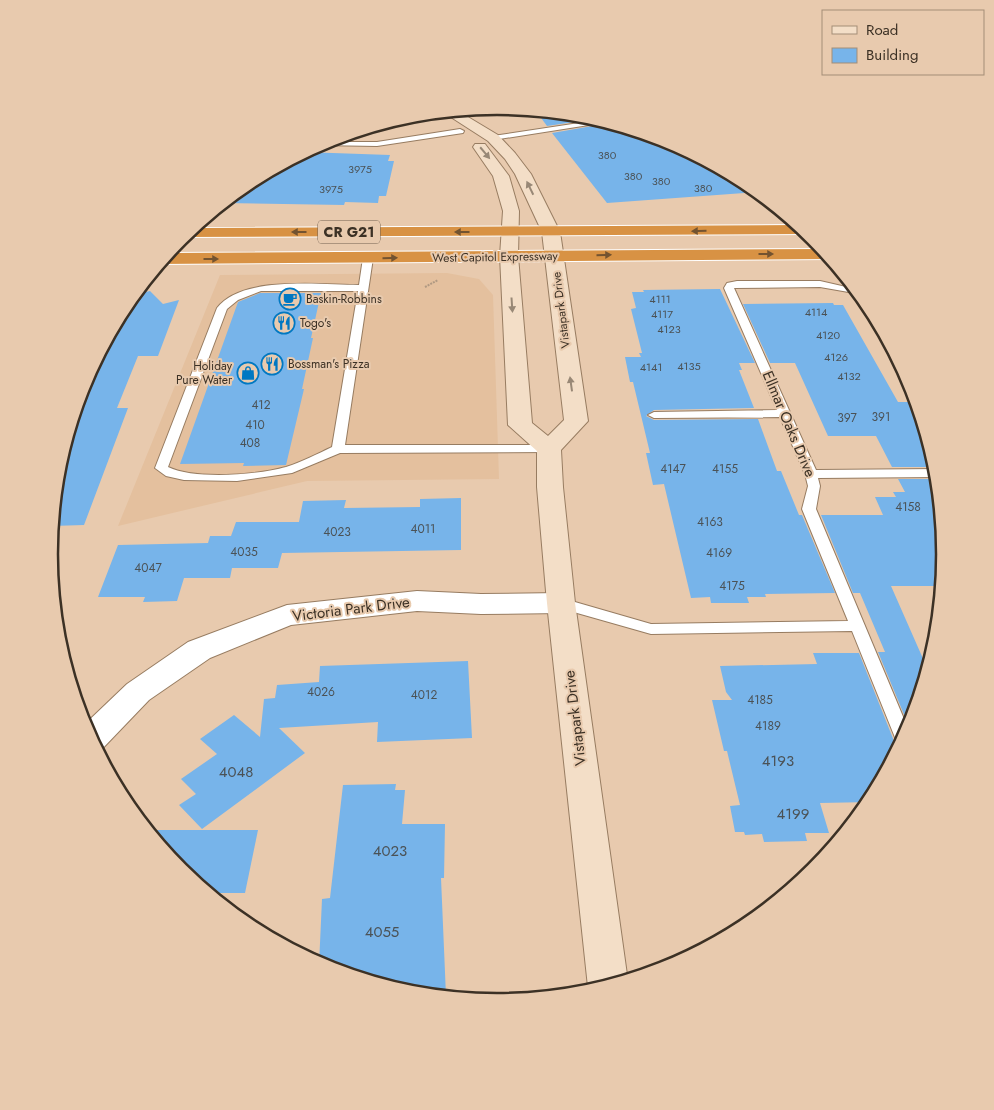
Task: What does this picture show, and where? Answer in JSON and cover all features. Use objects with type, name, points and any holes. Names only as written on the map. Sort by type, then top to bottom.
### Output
[{"type":"highway","name":"West Capitol Expressway","points":[[198,233],[793,230]]},
{"type":"highway","name":"West Capitol Expressway","points":[[172,259],[817,254]]},
{"type":"street","name":"Vistapark Drive","points":[[447,118],[487,154],[501,176],[511,211],[509,256],[520,425],[549,449]]},
{"type":"street","name":"Vistapark Drive","points":[[450,118],[493,138],[510,156],[523,174],[551,232],[576,421],[549,449],[550,487],[561,603],[607,981]]},
{"type":"street","name":"Victoria Park Drive","points":[[96,733],[138,692],[200,650],[287,615],[418,601],[481,604],[561,603]]},
{"type":"lane","points":[[493,138],[586,125]]},
{"type":"lane","points":[[342,144],[377,144],[460,131]]},
{"type":"lane","points":[[338,449],[368,258]]},
{"type":"lane","name":"Ellmar Oaks Drive","points":[[848,290],[820,284],[730,285],[729,288],[811,474],[814,486],[809,509],[855,626],[900,730]]},
{"type":"lane","points":[[364,288],[261,288],[227,301],[222,308],[161,468],[168,474],[205,478],[283,472],[338,449],[549,449]]},
{"type":"lane","points":[[654,415],[785,413]]},
{"type":"lane","points":[[811,474],[929,473]]},
{"type":"lane","points":[[561,603],[651,629],[855,626]]},
{"type":"shaded area","points":[[447,273],[479,279],[493,295],[499,479],[307,481],[118,526],[220,275]]},
{"type":"building","points":[[541,118],[573,122],[547,126]]},
{"type":"building","points":[[592,126],[611,130],[665,149],[691,161],[717,174],[745,193],[607,203],[552,133]]},
{"type":"building","points":[[321,153],[390,155],[388,161],[394,161],[386,196],[379,196],[378,203],[345,202],[344,205],[233,203],[277,174]]},
{"type":"building","points":[[720,289],[755,363],[739,363],[742,370],[739,370],[754,408],[654,410],[646,416],[654,420],[758,419],[777,471],[781,471],[799,515],[802,515],[835,593],[765,594],[766,597],[747,597],[749,603],[711,603],[710,597],[691,598],[664,484],[653,485],[646,453],[650,453],[625,357],[641,357],[639,353],[642,353],[631,309],[636,308],[632,292],[644,292],[643,290]]},
{"type":"building","points":[[150,291],[163,304],[179,300],[158,356],[138,356],[117,408],[128,408],[84,525],[58,526],[66,469],[72,441],[81,414],[91,387],[116,335],[144,292]]},
{"type":"building","points":[[260,293],[321,293],[311,338],[313,338],[302,389],[304,389],[286,465],[243,466],[244,463],[180,464],[238,302]]},
{"type":"building","points":[[833,303],[834,305],[843,305],[898,402],[909,402],[922,441],[928,467],[892,467],[876,436],[828,436],[795,363],[770,363],[743,304]]},
{"type":"building","points":[[898,479],[930,479],[936,526],[936,586],[891,586],[924,661],[905,717],[878,652],[885,652],[860,593],[853,593],[821,515],[883,515],[875,497],[896,497],[893,492],[905,492]]},
{"type":"building","points":[[461,498],[461,550],[282,553],[278,568],[232,568],[230,578],[184,578],[177,601],[143,602],[145,597],[98,597],[118,545],[208,543],[210,536],[231,536],[236,522],[299,522],[303,501],[346,500],[344,508],[420,507],[420,499]]},
{"type":"building","points":[[813,653],[859,653],[894,741],[891,749],[878,775],[860,802],[820,803],[829,833],[805,833],[807,841],[764,842],[762,834],[745,835],[744,832],[735,832],[730,806],[740,805],[727,751],[724,751],[712,700],[732,700],[726,692],[720,666],[817,664]]},
{"type":"building","points":[[468,661],[472,738],[377,742],[378,722],[279,728],[305,753],[202,829],[179,805],[196,794],[181,779],[217,754],[200,739],[234,715],[260,737],[264,699],[275,698],[277,685],[319,682],[320,666]]},
{"type":"building","points":[[396,784],[395,790],[405,790],[402,824],[445,824],[444,878],[441,878],[446,992],[383,980],[319,957],[322,899],[330,898],[343,785]]},
{"type":"building","points":[[154,830],[258,830],[245,893],[216,893],[186,866]]},
{"type":"place","name":"Baskin-Robbins","points":[[290,299]]},
{"type":"place","name":"Togo's","points":[[284,323]]},
{"type":"place","name":"Bossman's Pizza","points":[[272,364]]},
{"type":"place","name":"Holiday Pure Water","points":[[248,373]]}]
